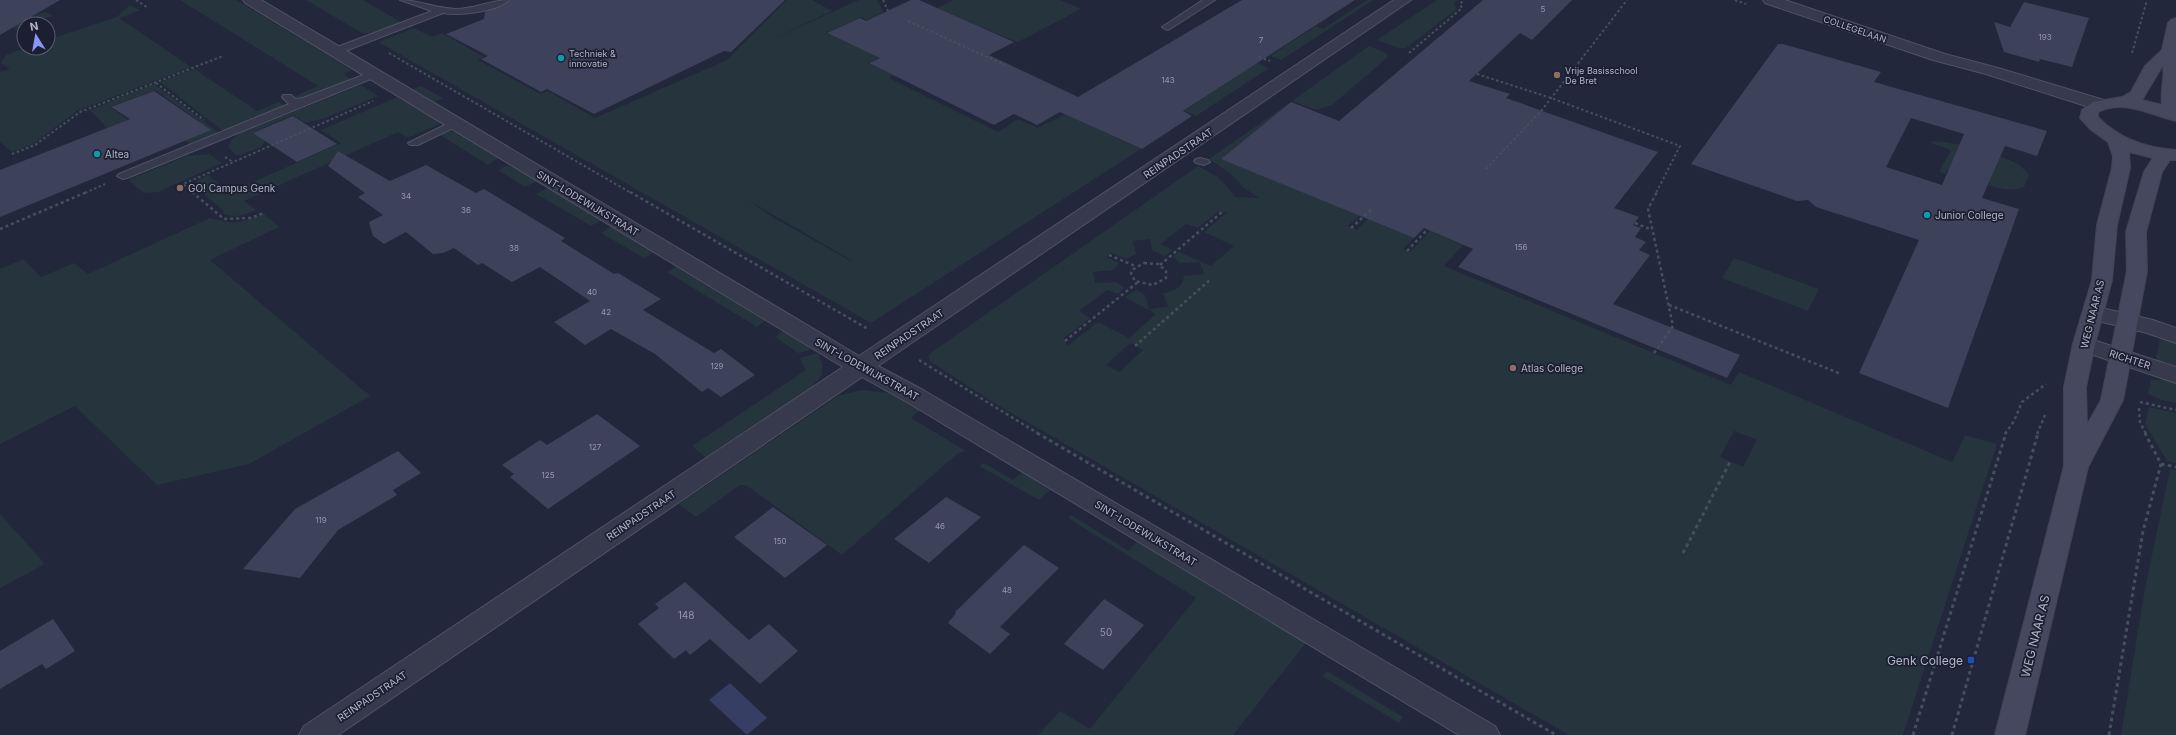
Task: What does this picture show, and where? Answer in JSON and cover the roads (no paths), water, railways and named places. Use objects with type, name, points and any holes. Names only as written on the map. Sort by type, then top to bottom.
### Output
[{"type":"main road","points":[[2174,115],[2169,94],[2173,79],[2169,52],[2176,23]]},
{"type":"main road","points":[[2093,111],[2134,99],[2146,84],[2150,70],[2169,52]]},
{"type":"main road","points":[[2125,102],[2148,106],[2174,115]]},
{"type":"main road","name":"WEG NAAR AS","points":[[2093,111],[2098,129],[2116,140],[2140,149],[2170,154]]},
{"type":"main road","name":"WEG NAAR AS","points":[[2010,735],[2076,466],[2075,387],[2084,344],[2102,280],[2107,224],[2122,163],[2122,156],[2116,140]]},
{"type":"main road","name":"WEG NAAR AS","points":[[2076,466],[2112,400],[2137,271],[2136,232],[2153,172],[2170,154]]},
{"type":"street","name":"SINT-LODEWIJKSTRAAT","points":[[250,0],[860,366],[915,396],[1485,735]]},
{"type":"street","name":"REINPADSTRAAT","points":[[314,735],[1404,0]]},
{"type":"street","name":"COLLEGELAAN","points":[[1770,0],[1939,57],[1983,78],[2093,111]]},
{"type":"street","points":[[2093,314],[2128,320],[2154,327],[2176,336]]},
{"type":"street","name":"RICHTER","points":[[2084,344],[2176,375]]},
{"type":"lane","points":[[405,0],[451,13],[469,12],[504,0]]},
{"type":"lane","points":[[1167,27],[1210,0]]},
{"type":"lane","points":[[336,52],[441,11]]},
{"type":"lane","points":[[124,176],[374,74]]},
{"type":"lane","points":[[287,97],[294,102],[305,101]]},
{"type":"lane","points":[[414,143],[455,123]]},
{"type":"water","points":[[730,683],[767,718],[747,735],[709,700]]},
{"type":"place","name":"Techniek & innovatie","points":[[561,58]]},
{"type":"place","name":"Vrije Basisschool De Bret","points":[[1557,75]]},
{"type":"place","name":"Altea","points":[[97,154]]},
{"type":"place","name":"GO! Campus Genk","points":[[180,188]]},
{"type":"place","name":"Junior College","points":[[1927,215]]},
{"type":"place","name":"Atlas College","points":[[1513,368]]},
{"type":"place","name":"Genk College","points":[[1971,660]]}]
